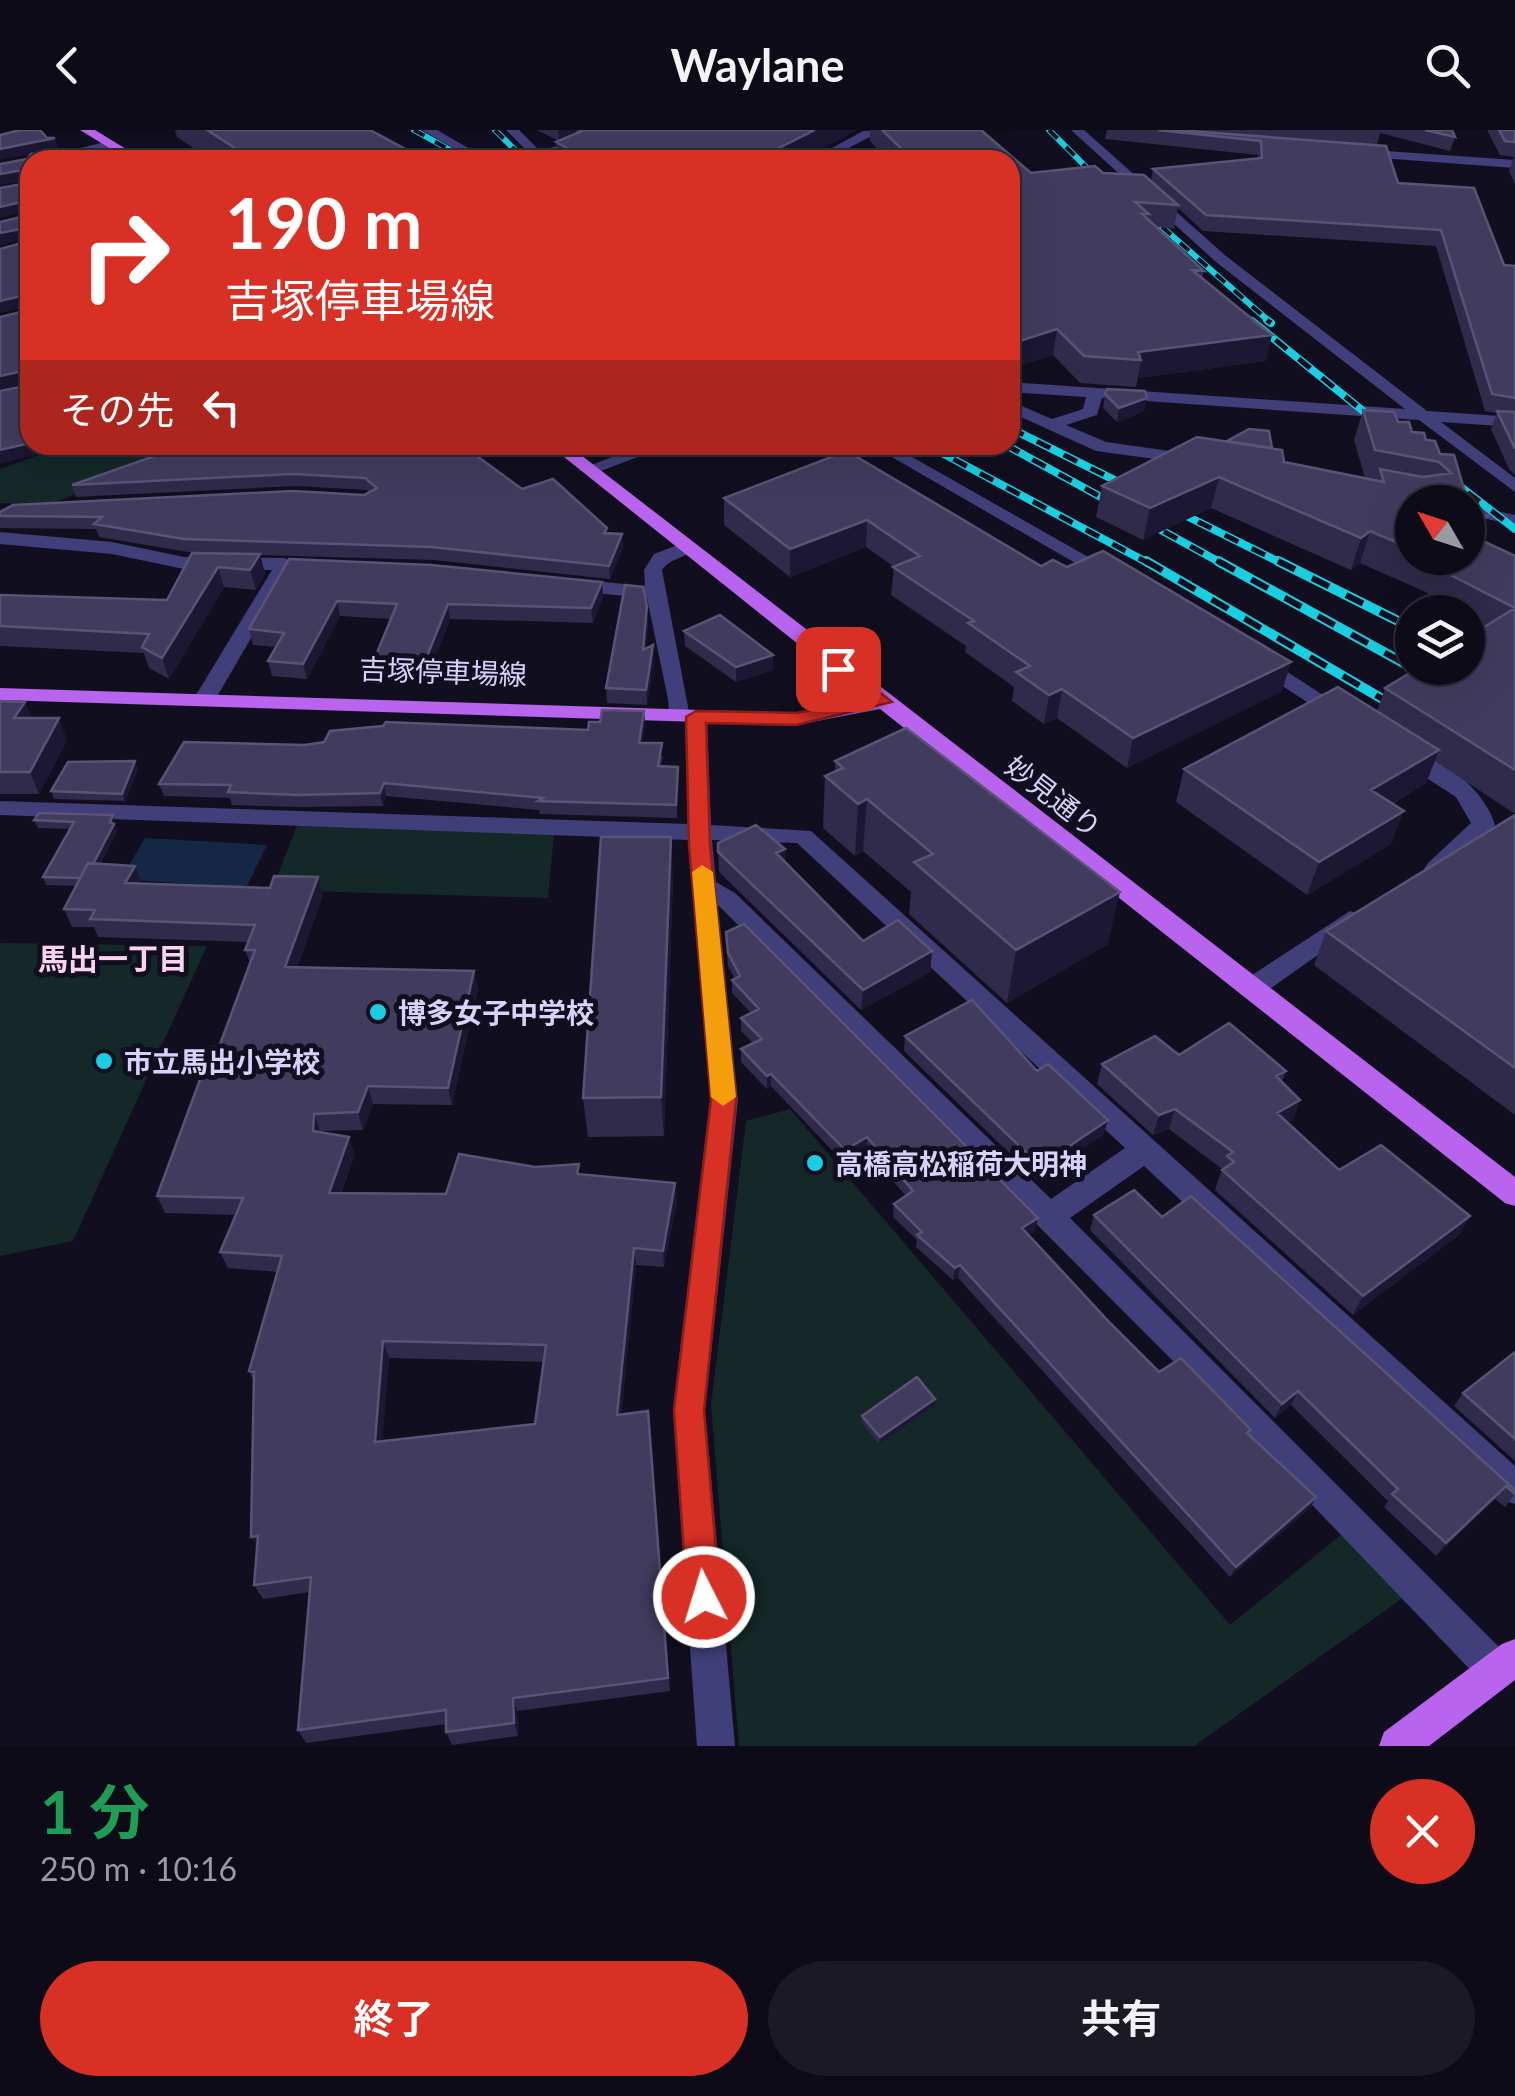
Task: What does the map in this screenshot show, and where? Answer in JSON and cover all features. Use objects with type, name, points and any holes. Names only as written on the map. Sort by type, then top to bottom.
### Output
[{"type":"main road","points":[[86,130],[119,150]]},
{"type":"main road","name":"妙見通り","points":[[569,455],[1515,1194]]},
{"type":"main road","name":"吉塚停車場線","points":[[0,694],[796,719],[883,702]]},
{"type":"main road","points":[[1398,1746],[1506,1663]]},
{"type":"street","points":[[428,130],[465,150]]},
{"type":"street","points":[[512,130],[528,150]]},
{"type":"street","points":[[562,150],[622,130]]},
{"type":"street","points":[[836,150],[867,134],[898,130]]},
{"type":"street","points":[[1077,130],[1111,134]]},
{"type":"street","points":[[1077,130],[1222,260],[1515,488]]},
{"type":"street","points":[[82,150],[109,144]]},
{"type":"street","points":[[1348,153],[1515,164]]},
{"type":"street","points":[[15,164],[20,163]]},
{"type":"street","points":[[1020,388],[1515,422]]},
{"type":"street","points":[[1048,424],[1091,412],[1096,392]]},
{"type":"street","points":[[1020,411],[1102,447],[1216,462]]},
{"type":"street","points":[[587,470],[631,455]]},
{"type":"street","points":[[897,455],[1123,582]]},
{"type":"street","points":[[1485,514],[1515,520]]},
{"type":"street","points":[[0,538],[112,548],[184,563],[294,564],[204,700]]},
{"type":"street","points":[[686,548],[661,558],[656,565],[656,593],[679,699],[687,717],[724,1100],[689,1410],[716,1746]]},
{"type":"street","points":[[545,582],[656,593]]},
{"type":"street","points":[[1244,652],[1360,726]]},
{"type":"street","points":[[1394,747],[1469,796],[1482,810],[1483,825],[1420,881]]},
{"type":"street","points":[[0,808],[803,836],[1515,1488]]},
{"type":"street","points":[[704,886],[726,899],[1368,1534],[1506,1663]]},
{"type":"street","points":[[1252,988],[1374,906]]},
{"type":"street","points":[[1050,1216],[1144,1150]]},
{"type":"green space","points":[[39,455],[168,455],[173,460],[46,505],[0,503],[0,469]]},
{"type":"green space","points":[[297,825],[554,833],[548,898],[272,890]]},
{"type":"green space","points":[[0,943],[207,946],[73,1241],[0,1256]]},
{"type":"green space","points":[[790,1109],[1230,1625],[1347,1530],[1407,1595],[1194,1746],[739,1746],[711,1405],[746,1121]]},
{"type":"water","points":[[145,838],[267,845],[246,888],[121,879]]},
{"type":"building","points":[[40,130],[47,138],[55,138],[0,149],[0,135]]},
{"type":"building","points":[[207,130],[370,130],[407,150],[238,150]]},
{"type":"building","points":[[579,130],[815,130],[775,150],[571,150],[556,142],[582,131]]},
{"type":"building","points":[[882,130],[981,130],[1004,150],[903,150]]},
{"type":"building","points":[[1158,130],[1386,146],[1398,183],[1474,188],[1504,265],[1515,266],[1515,398],[1492,394],[1441,230],[1206,215],[1153,169],[1262,158],[1261,141]]},
{"type":"building","points":[[1425,130],[1452,130],[1455,137]]},
{"type":"building","points":[[1499,130],[1515,130],[1515,142],[1505,141]]},
{"type":"building","points":[[20,160],[20,171],[0,174],[0,164]]},
{"type":"building","points":[[1020,164],[1031,173],[1095,166],[1103,173],[1144,175],[1178,205],[1135,202],[1149,214],[1142,214],[1204,271],[1192,270],[1272,335],[1138,352],[1141,360],[1084,356],[1057,329],[1020,341]]},
{"type":"building","points":[[20,184],[20,202],[0,207],[0,188]]},
{"type":"building","points":[[20,217],[20,229],[0,233],[0,222]]},
{"type":"building","points":[[20,243],[20,296],[0,301],[0,249]]},
{"type":"building","points":[[20,312],[20,372],[0,376],[0,317]]},
{"type":"building","points":[[20,387],[20,445],[0,450],[0,391]]},
{"type":"building","points":[[1107,389],[1145,391],[1147,398],[1119,408],[1105,394]]},
{"type":"building","points":[[1363,410],[1394,412],[1398,422],[1409,422],[1412,432],[1424,433],[1426,440],[1435,441],[1440,454],[1454,455],[1463,485],[1395,485],[1395,542],[1370,531],[1361,538],[1219,477],[1150,508],[1102,486],[1197,437],[1282,450],[1284,462],[1384,482],[1380,469],[1423,477],[1451,473],[1439,462],[1375,450]]},
{"type":"building","points":[[1497,411],[1515,412],[1515,449]]},
{"type":"building","points":[[1249,429],[1269,431],[1272,448],[1227,441]]},
{"type":"building","points":[[158,455],[476,455],[522,489],[553,479],[607,528],[604,533],[622,534],[609,566],[432,547],[184,539],[94,524],[102,517],[0,516],[0,512],[13,505],[293,491],[364,495],[377,488],[365,478],[293,474],[72,485]]},
{"type":"building","points":[[837,455],[854,455],[1041,566],[1053,560],[1067,567],[1103,551],[1291,662],[1133,738],[1062,689],[1049,695],[1016,672],[1030,666],[968,623],[974,621],[893,567],[920,556],[867,520],[790,549],[724,498]]},
{"type":"building","points":[[1485,542],[1515,556],[1515,608],[1451,575],[1485,575]]},
{"type":"building","points":[[192,553],[260,554],[250,570],[218,567],[162,658],[142,647],[149,634],[0,626],[0,595],[167,600]]},
{"type":"building","points":[[289,559],[431,565],[602,582],[591,608],[448,604],[424,664],[372,665],[397,604],[337,601],[303,664],[268,661],[284,633],[249,629]]},
{"type":"building","points":[[625,585],[643,587],[647,606],[643,650],[653,645],[646,690],[606,688]]},
{"type":"building","points":[[1515,608],[1515,770],[1385,688],[1395,682],[1395,685],[1485,685],[1485,627]]},
{"type":"building","points":[[720,615],[773,655],[736,667],[684,631]]},
{"type":"building","points":[[1338,687],[1439,750],[1371,790],[1404,811],[1319,862],[1184,769]]},
{"type":"building","points":[[0,701],[25,702],[14,718],[59,718],[30,772],[0,772]]},
{"type":"building","points":[[602,710],[644,711],[639,743],[662,743],[658,766],[678,767],[676,805],[538,801],[543,798],[384,783],[380,793],[297,795],[228,792],[231,785],[159,784],[184,742],[305,745],[324,742],[330,731],[383,726],[386,722],[588,730],[589,722],[600,722]]},
{"type":"building","points":[[906,728],[1120,892],[1016,950],[914,862],[933,854],[867,799],[858,804],[825,776],[843,768],[835,761]]},
{"type":"building","points":[[135,761],[122,794],[51,791],[68,762]]},
{"type":"building","points":[[39,813],[113,815],[110,822],[114,824],[93,864],[88,863],[80,878],[43,877],[74,822],[34,820]]},
{"type":"building","points":[[1515,815],[1515,1068],[1326,931]]},
{"type":"building","points":[[756,825],[785,849],[776,853],[863,941],[898,920],[932,951],[863,990],[718,852],[718,843]]},
{"type":"building","points":[[601,837],[671,837],[661,1097],[583,1098]]},
{"type":"building","points":[[88,863],[135,866],[125,883],[270,888],[274,876],[318,877],[285,967],[474,971],[448,1088],[368,1086],[358,1112],[314,1114],[313,1131],[349,1137],[329,1193],[446,1194],[459,1154],[535,1167],[579,1164],[577,1174],[675,1183],[663,1251],[634,1248],[617,1415],[648,1411],[668,1678],[513,1698],[514,1723],[446,1732],[446,1710],[298,1730],[311,1577],[254,1585],[258,1536],[251,1537],[254,1372],[249,1371],[282,1256],[220,1252],[243,1198],[157,1196],[212,1047],[219,1047],[255,950],[245,950],[255,925],[90,919],[95,910],[64,909]],"holes":[[[383,1341],[546,1345],[535,1424],[375,1442]]]},
{"type":"building","points":[[744,924],[1038,1218],[1022,1228],[1111,1324],[1159,1372],[1181,1358],[1251,1430],[1247,1433],[1316,1497],[1236,1567],[960,1265],[955,1268],[917,1235],[922,1232],[894,1204],[913,1191],[867,1137],[845,1150],[741,1049],[762,1039],[741,1018],[759,1009],[732,980],[740,976],[728,953],[726,932]]},
{"type":"building","points":[[972,1000],[1037,1071],[1048,1064],[1108,1120],[1040,1166],[905,1036]]},
{"type":"building","points":[[1229,1023],[1286,1071],[1276,1076],[1300,1100],[1277,1113],[1339,1170],[1381,1145],[1470,1216],[1363,1296],[1222,1170],[1234,1162],[1227,1156],[1233,1152],[1175,1109],[1159,1115],[1102,1064],[1155,1036],[1179,1055]]},
{"type":"building","points":[[1134,1190],[1162,1217],[1191,1196],[1515,1494],[1506,1486],[1446,1543],[1392,1494],[1398,1489],[1298,1391],[1282,1404],[1094,1215]]},
{"type":"building","points":[[1515,1352],[1515,1439],[1463,1393]]},
{"type":"building","points":[[917,1377],[935,1399],[880,1437],[862,1416]]},
{"type":"railway","points":[[414,130],[450,150]]},
{"type":"railway","points":[[495,130],[515,150]]},
{"type":"railway","points":[[1049,130],[1105,186]]},
{"type":"railway","points":[[1144,211],[1270,322]]},
{"type":"railway","points":[[1267,320],[1271,323]]},
{"type":"railway","points":[[1252,321],[1384,428]]},
{"type":"railway","points":[[1020,433],[1283,564]]},
{"type":"railway","points":[[1020,453],[1223,564]]},
{"type":"railway","points":[[946,455],[1150,564]]},
{"type":"railway","points":[[1444,474],[1515,529]]},
{"type":"railway","points":[[1146,561],[1403,711]]},
{"type":"railway","points":[[1218,561],[1395,658]]},
{"type":"railway","points":[[1278,561],[1395,620]]},
{"type":"slow traffic","points":[[702,872],[723,1097]]},
{"type":"place","name":"博多女子中学校","points":[[378,1012]]},
{"type":"place","name":"市立馬出小学校","points":[[104,1061]]},
{"type":"place","name":"高橋高松稲荷大明神","points":[[815,1163]]},
{"type":"district","name":"馬出一丁目","points":[[113,958]]},
{"type":"route","points":[[704,1597],[689,1410],[724,1100],[700,845],[696,717],[796,719],[883,702],[838,669]]}]
